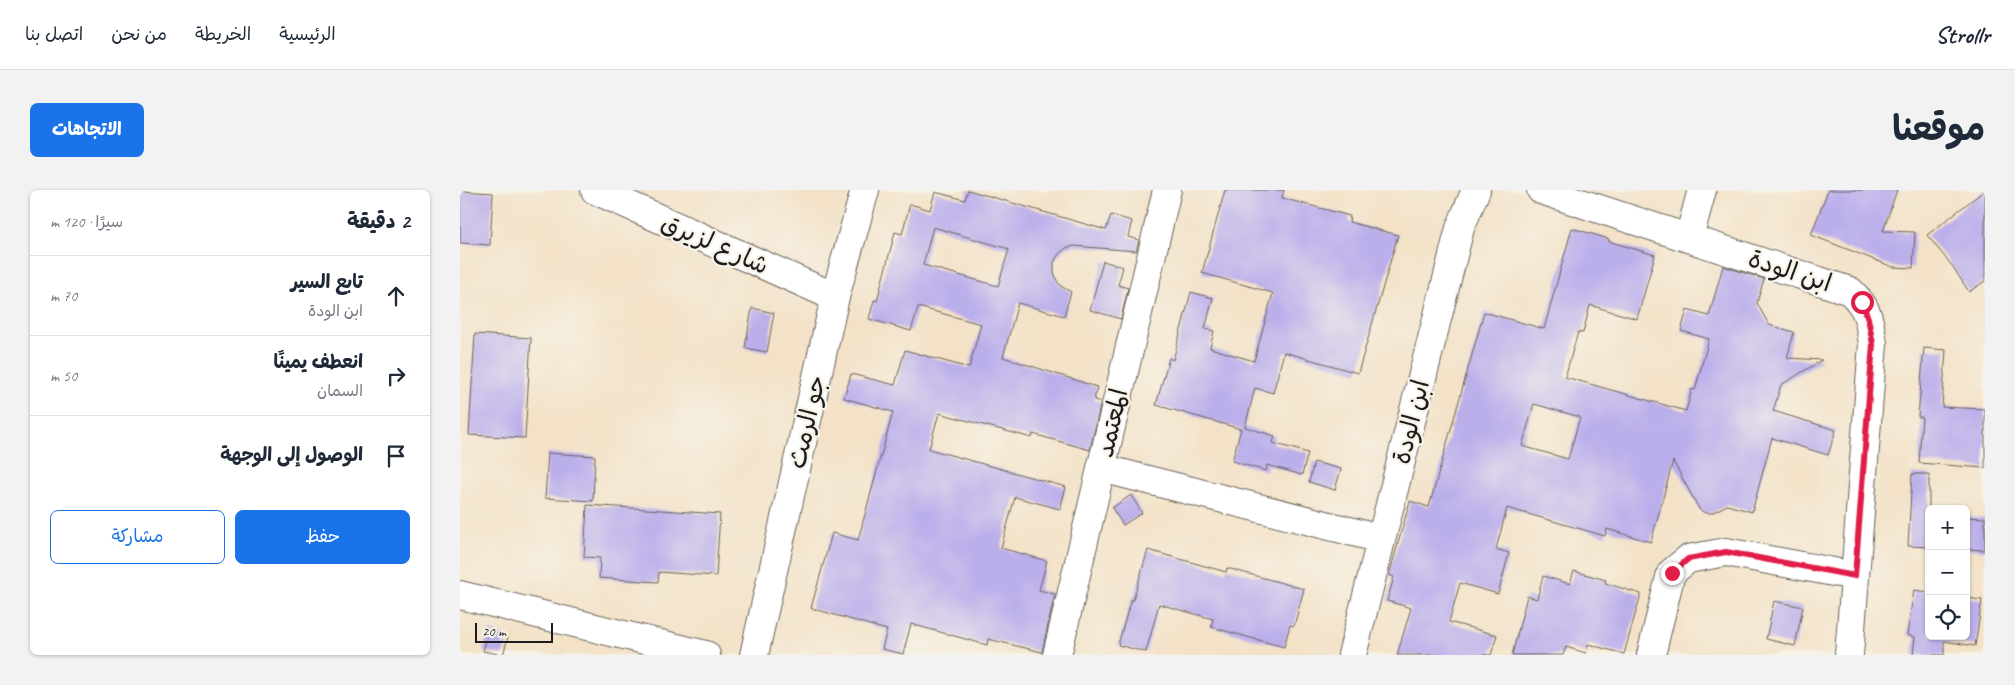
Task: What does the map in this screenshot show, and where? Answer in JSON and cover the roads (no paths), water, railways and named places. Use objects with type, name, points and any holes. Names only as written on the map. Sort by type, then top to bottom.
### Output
[{"type":"street","name":"شارع لزيرق","points":[[595,190],[835,298]]},
{"type":"street","name":"جو الرمث","points":[[754,655],[835,298],[865,190]]},
{"type":"street","name":"المعتمد","points":[[1057,655],[1167,190]]},
{"type":"street","name":"ابن الودة","points":[[1352,655],[1460,228],[1476,190]]},
{"type":"street","name":"ابن الودة","points":[[1541,190],[1850,291],[1862,302],[1868,318],[1873,344],[1849,655]]},
{"type":"street","points":[[1689,238],[1702,190]]},
{"type":"street","points":[[1101,468],[1381,539]]},
{"type":"street","points":[[1651,655],[1672,573],[1688,559],[1726,552],[1855,576]]},
{"type":"street","points":[[460,595],[706,655]]}]
